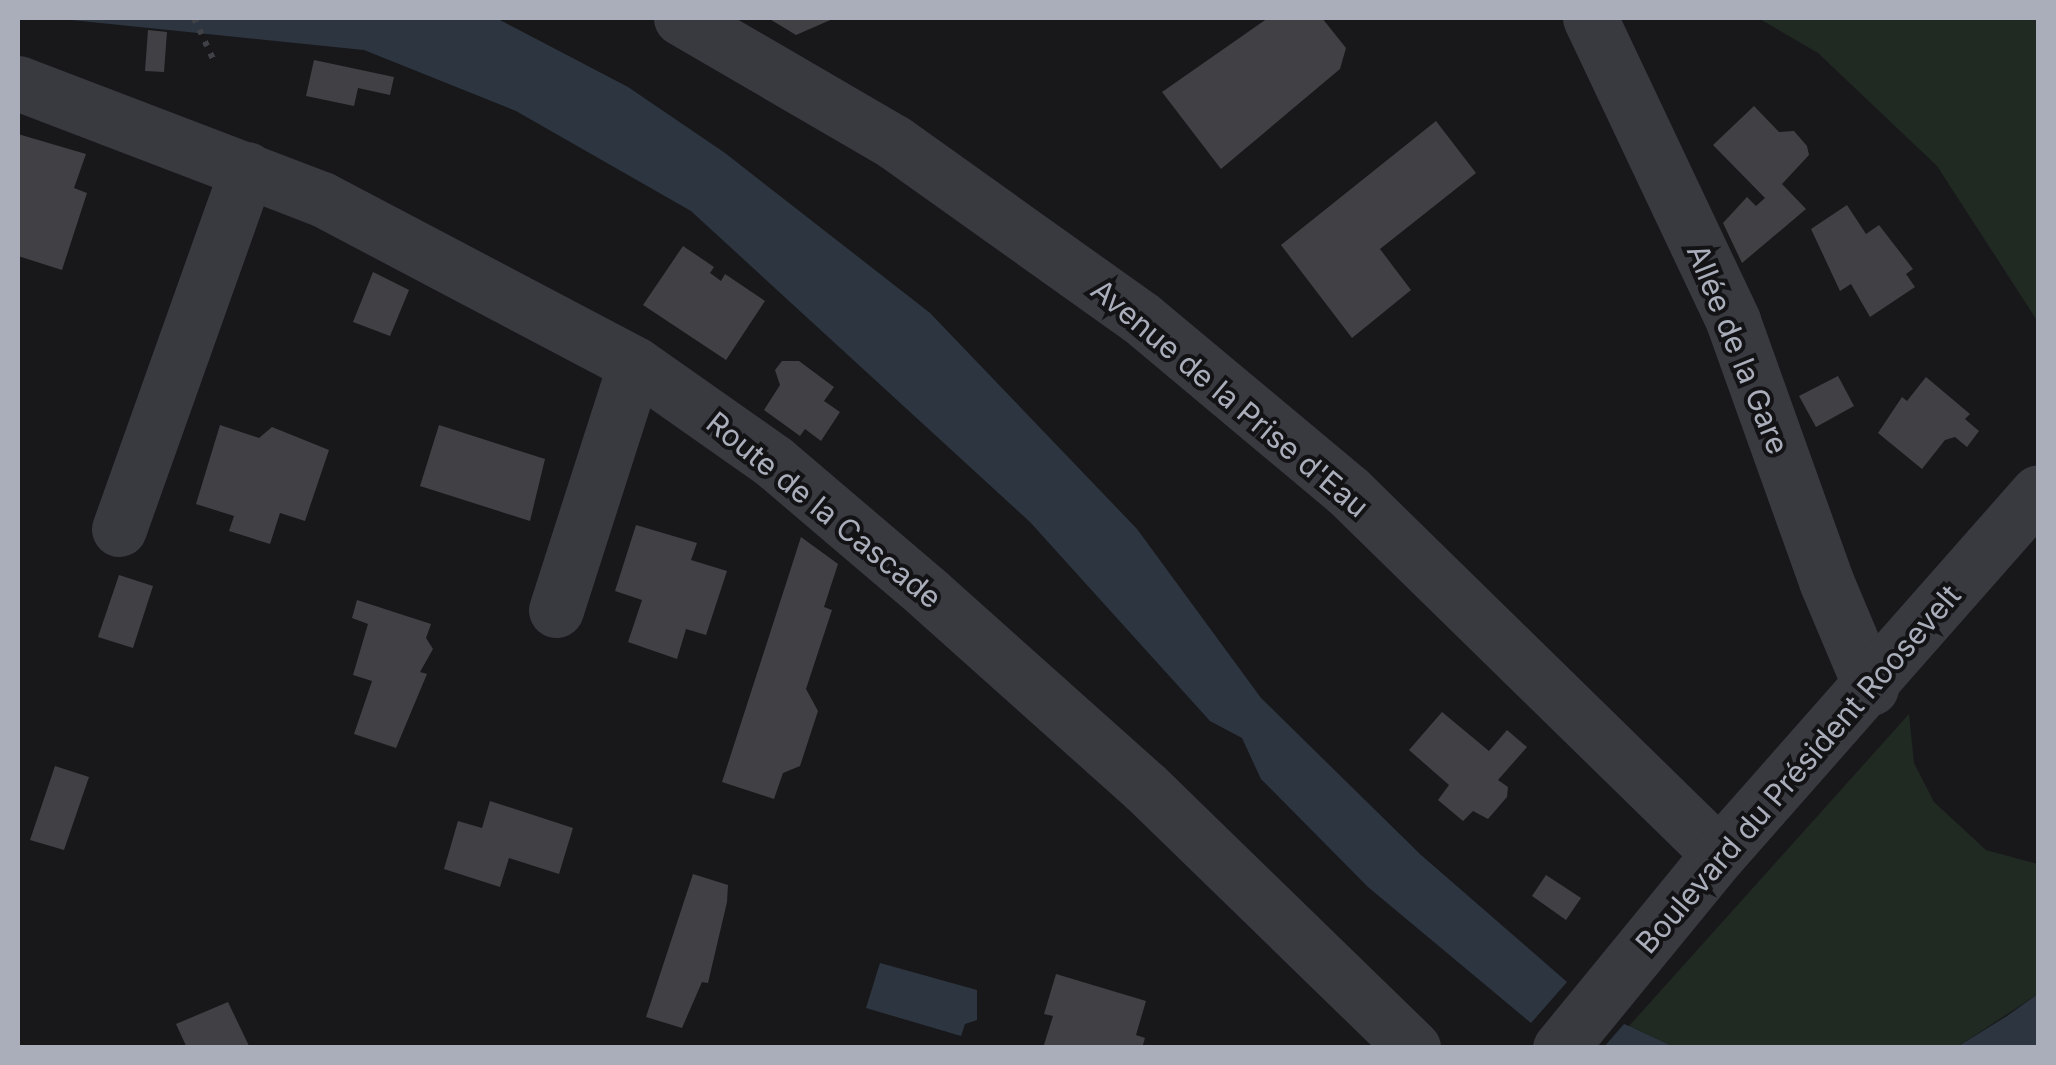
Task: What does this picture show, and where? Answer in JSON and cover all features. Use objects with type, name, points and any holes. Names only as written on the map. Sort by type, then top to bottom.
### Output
[{"type":"street","name":"Avenue de la Prise d'Eau","points":[[681,18],[894,142],[1141,318],[1346,490],[1719,854]]},
{"type":"street","name":"Allée de la Gare","points":[[1590,18],[1733,321],[1826,582],[1871,688]]},
{"type":"street","name":"Route de la Cascade","points":[[18,83],[322,200],[635,364],[773,461],[929,594],[1145,787],[1413,1048]]},
{"type":"street","points":[[119,529],[247,169]]},
{"type":"street","points":[[556,610],[635,364]]},
{"type":"street","name":"Boulevard du Président Roosevelt","points":[[1560,1048],[1719,854],[1871,688],[2038,492]]},
{"type":"path","points":[[194,18],[213,59]]},
{"type":"shaded area","points":[[52,18],[496,18],[628,87],[725,153],[930,313],[1137,529],[1261,698],[1421,855],[1567,982],[1531,1023],[1368,887],[1261,779],[1242,738],[1210,721],[1030,522],[691,211],[516,111],[364,50]]},
{"type":"shaded area","points":[[1758,18],[2038,18],[2038,322],[1937,166],[1818,53]]},
{"type":"shaded area","points":[[1909,714],[1914,763],[1934,802],[1986,850],[2038,864],[2038,994],[1957,1047],[1674,1047],[1629,1026]]},
{"type":"shaded area","points":[[880,963],[977,990],[977,1020],[965,1024],[961,1036],[866,1008]]},
{"type":"shaded area","points":[[2038,994],[2038,1047],[1957,1047],[2007,1016]]},
{"type":"shaded area","points":[[1624,1024],[1629,1026],[1674,1047],[1604,1047]]},
{"type":"building","points":[[768,18],[835,18],[796,35]]},
{"type":"building","points":[[1268,18],[1322,18],[1346,48],[1340,69],[1221,169],[1162,92]]},
{"type":"building","points":[[148,30],[167,32],[164,72],[145,71]]},
{"type":"building","points":[[314,60],[394,77],[390,95],[358,88],[354,106],[306,96]]},
{"type":"building","points":[[1754,106],[1779,132],[1794,131],[1807,146],[1809,155],[1782,184],[1806,209],[1742,263],[1723,223],[1747,197],[1756,206],[1765,198],[1713,145]]},
{"type":"building","points":[[1436,121],[1476,173],[1380,249],[1411,290],[1352,338],[1281,245]]},
{"type":"building","points":[[18,134],[86,154],[74,188],[87,193],[62,270],[18,256]]},
{"type":"building","points":[[1847,205],[1866,234],[1879,225],[1913,269],[1906,274],[1915,287],[1870,317],[1851,284],[1840,291],[1811,229]]},
{"type":"building","points":[[683,246],[714,267],[710,273],[721,281],[725,274],[765,301],[726,360],[643,305]]},
{"type":"building","points":[[373,272],[409,290],[390,336],[353,322]]},
{"type":"building","points":[[782,361],[799,361],[834,387],[824,401],[840,412],[821,441],[805,429],[800,436],[764,410],[780,385],[775,370]]},
{"type":"building","points":[[1838,376],[1854,406],[1816,427],[1799,396]]},
{"type":"building","points":[[1926,377],[1970,414],[1965,419],[1979,431],[1967,447],[1955,437],[1945,440],[1922,469],[1878,433],[1902,397],[1907,401]]},
{"type":"building","points":[[220,425],[259,438],[272,427],[329,450],[305,521],[280,513],[270,544],[229,531],[234,516],[196,504]]},
{"type":"building","points":[[439,425],[545,459],[530,521],[420,486]]},
{"type":"building","points":[[636,525],[697,543],[691,560],[727,571],[706,635],[686,629],[677,659],[628,642],[642,600],[615,591]]},
{"type":"building","points":[[801,537],[838,564],[824,607],[832,610],[806,689],[818,711],[800,766],[783,773],[774,799],[722,782]]},
{"type":"building","points":[[119,575],[153,586],[133,648],[98,637]]},
{"type":"building","points":[[357,600],[431,624],[426,638],[433,649],[420,672],[427,674],[396,748],[354,734],[372,681],[353,675],[368,624],[352,618]]},
{"type":"building","points":[[1442,712],[1489,751],[1507,730],[1527,747],[1498,780],[1508,787],[1507,797],[1488,819],[1473,811],[1463,821],[1438,800],[1449,785],[1409,750]]},
{"type":"building","points":[[55,766],[89,777],[64,850],[30,840]]},
{"type":"building","points":[[490,801],[573,828],[559,874],[509,858],[500,887],[444,869],[458,821],[482,828]]},
{"type":"building","points":[[693,874],[728,885],[727,902],[708,983],[702,982],[682,1028],[646,1017]]},
{"type":"building","points":[[1546,875],[1581,898],[1566,920],[1532,896]]},
{"type":"building","points":[[1056,974],[1146,1001],[1136,1035],[1145,1038],[1142,1048],[1043,1048],[1053,1016],[1044,1014]]},
{"type":"building","points":[[228,1002],[250,1048],[187,1048],[176,1024]]}]
